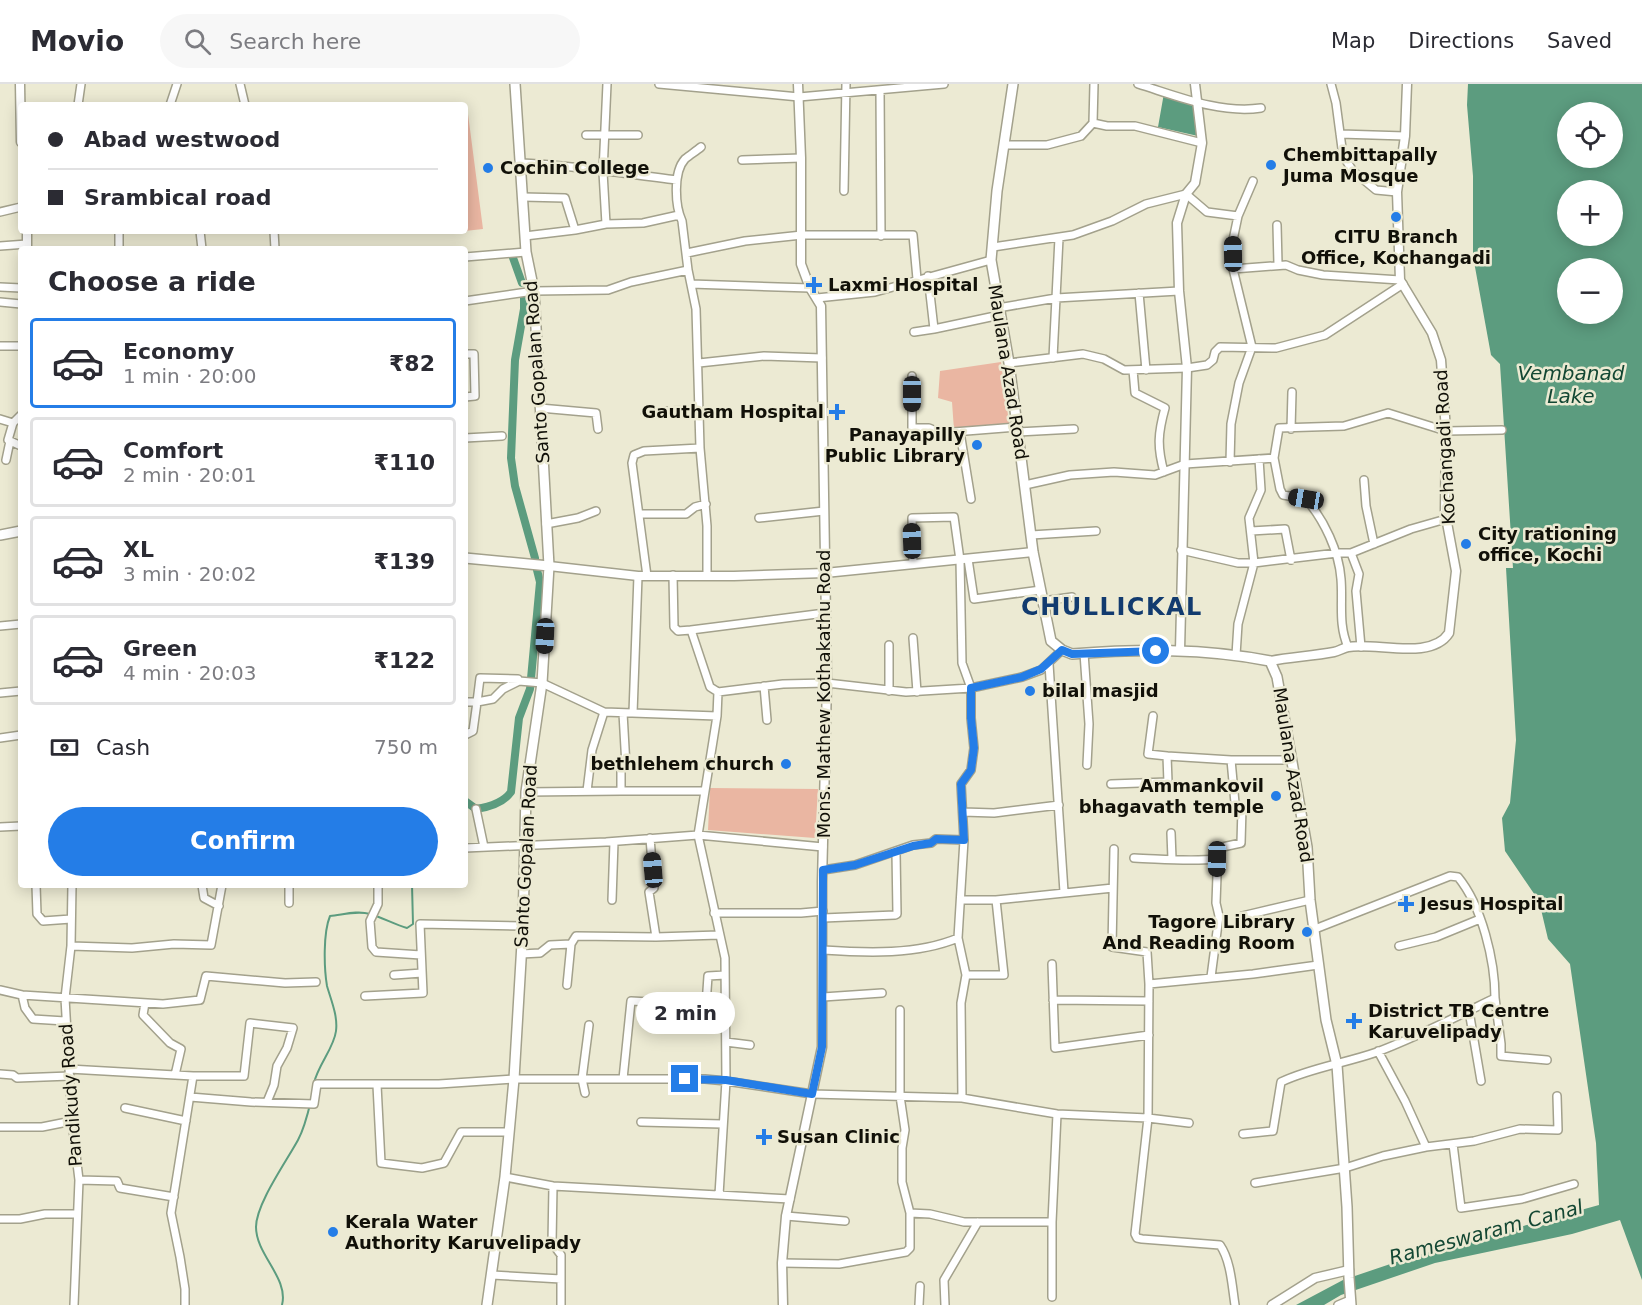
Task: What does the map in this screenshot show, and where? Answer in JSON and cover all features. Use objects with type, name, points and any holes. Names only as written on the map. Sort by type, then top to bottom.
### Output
[{"type":"main road","name":"Santo Gopalan Road","points":[[487,1305],[505,1177],[514,1078],[523,926],[526,792],[535,682],[549,566],[534,291],[526,252],[515,84]]},
{"type":"main road","name":"Maulana Azad Road","points":[[1013,84],[997,191],[991,260],[1009,363],[1033,552],[1052,641],[1062,650]]},
{"type":"main road","points":[[0,535],[18,532]]},
{"type":"main road","points":[[468,558],[549,566]]},
{"type":"main road","points":[[1062,650],[1072,654],[1180,650],[1236,655],[1270,661]]},
{"type":"main road","name":"Maulana Azad Road","points":[[1270,661],[1277,677],[1307,847],[1310,900],[1318,965],[1326,1020],[1337,1065],[1345,1168],[1350,1301]]},
{"type":"street","points":[[20,84],[20,102]]},
{"type":"street","points":[[78,102],[81,84]]},
{"type":"street","points":[[171,102],[177,84]]},
{"type":"street","points":[[240,84],[244,102]]},
{"type":"street","points":[[606,224],[603,172],[607,84]]},
{"type":"street","points":[[659,84],[800,97],[901,86],[945,84]]},
{"type":"street","name":"Mons. Mathew Kothakathu Road","points":[[783,1305],[782,1263],[786,1216],[822,1047],[827,683],[821,306],[810,288],[801,264],[798,84]]},
{"type":"street","points":[[844,191],[846,84]]},
{"type":"street","points":[[1005,145],[1047,145],[1081,136],[1093,123],[1094,84]]},
{"type":"street","points":[[1138,84],[1196,102],[1246,110],[1261,108]]},
{"type":"street","points":[[1180,650],[1186,368],[1179,291],[1177,223],[1186,194],[1195,183],[1202,143],[1195,84]]},
{"type":"street","points":[[1331,84],[1336,103],[1343,156],[1353,171],[1376,190],[1397,192]]},
{"type":"street","name":"Kochangadi Road","points":[[1270,661],[1337,651],[1348,647],[1412,649],[1444,641],[1449,633],[1456,571],[1446,519],[1446,431],[1441,360],[1432,333],[1402,282],[1397,192],[1405,136],[1407,84]]},
{"type":"street","points":[[880,90],[880,236]]},
{"type":"street","points":[[1093,123],[1107,126],[1135,126],[1202,143]]},
{"type":"street","points":[[1340,134],[1405,136]]},
{"type":"street","points":[[586,135],[638,135]]},
{"type":"street","points":[[701,147],[684,161],[675,184],[696,309],[700,448],[706,504],[707,576]]},
{"type":"street","points":[[742,160],[801,158]]},
{"type":"street","points":[[521,164],[567,165],[603,172],[677,180]]},
{"type":"street","points":[[1230,462],[1231,424],[1239,383],[1252,347],[1233,269],[1233,240],[1238,216],[1253,181]]},
{"type":"street","points":[[1186,194],[1207,212],[1238,216]]},
{"type":"street","points":[[993,247],[1073,235],[1112,221],[1146,204],[1186,194]]},
{"type":"street","points":[[523,197],[565,198],[575,230]]},
{"type":"street","points":[[0,212],[18,208]]},
{"type":"street","points":[[525,236],[606,224],[643,223],[679,215]]},
{"type":"street","points":[[1277,225],[1278,264]]},
{"type":"street","points":[[687,253],[745,241],[802,235],[913,235],[916,279]]},
{"type":"street","points":[[1053,358],[1059,238]]},
{"type":"street","points":[[0,246],[27,246]]},
{"type":"street","points":[[468,257],[526,252]]},
{"type":"street","points":[[817,298],[875,292],[991,260]]},
{"type":"street","points":[[1233,269],[1278,264],[1323,275],[1402,282]]},
{"type":"street","points":[[468,302],[534,291],[608,290],[631,282],[688,270]]},
{"type":"street","points":[[928,276],[934,329]]},
{"type":"street","points":[[1009,363],[1083,354],[1094,356],[1124,370],[1207,365],[1213,360],[1215,352],[1220,347],[1276,348],[1325,335],[1402,282]]},
{"type":"street","points":[[690,284],[810,288]]},
{"type":"street","points":[[0,287],[18,288]]},
{"type":"street","points":[[914,333],[1056,298],[1179,291]]},
{"type":"street","points":[[1138,293],[1146,370]]},
{"type":"street","points":[[0,302],[18,303]]},
{"type":"street","points":[[0,346],[18,346]]},
{"type":"street","points":[[468,354],[474,354],[475,396],[468,397]]},
{"type":"street","points":[[699,363],[764,356],[822,358]]},
{"type":"street","points":[[1132,370],[1136,393],[1165,408],[1158,437],[1158,451],[1164,472]]},
{"type":"street","points":[[912,376],[912,428],[929,428],[941,433],[1074,429]]},
{"type":"street","points":[[1291,429],[1292,392]]},
{"type":"street","points":[[540,408],[596,413],[598,429]]},
{"type":"street","points":[[645,412],[700,410]]},
{"type":"street","points":[[1348,647],[1341,633],[1341,577],[1337,553],[1314,508],[1306,499],[1283,495],[1280,489],[1274,458],[1279,428],[1344,426],[1388,413],[1446,431],[1502,430]]},
{"type":"street","points":[[6,460],[10,441],[8,440],[13,423],[18,418]]},
{"type":"street","points":[[0,419],[13,423]]},
{"type":"street","points":[[960,432],[971,500]]},
{"type":"street","points":[[468,438],[502,436]]},
{"type":"street","points":[[10,441],[18,445]]},
{"type":"street","points":[[633,713],[643,576],[639,514],[632,463],[634,455],[644,451],[700,448]]},
{"type":"street","points":[[1025,485],[1070,475],[1114,472],[1155,475],[1185,464],[1274,458]]},
{"type":"street","points":[[1236,655],[1238,624],[1254,563],[1249,518],[1261,490],[1259,459]]},
{"type":"street","points":[[1364,480],[1365,506],[1374,544]]},
{"type":"street","points":[[639,514],[686,514],[695,507],[706,504]]},
{"type":"street","points":[[546,524],[578,519],[597,511]]},
{"type":"street","points":[[759,518],[824,511]]},
{"type":"street","points":[[913,564],[912,518],[954,517],[974,599],[1041,590]]},
{"type":"street","points":[[1182,550],[1238,562],[1254,563],[1351,553],[1411,529],[1446,519]]},
{"type":"street","points":[[1251,531],[1286,529],[1291,560]]},
{"type":"street","points":[[1031,535],[1096,531]]},
{"type":"street","points":[[549,566],[643,576],[825,573],[1033,552]]},
{"type":"street","points":[[1351,553],[1359,574],[1356,591],[1361,647]]},
{"type":"street","points":[[962,1098],[961,1003],[966,975],[958,938],[964,840],[961,784],[971,770],[974,748],[971,688],[962,663],[964,559]]},
{"type":"street","points":[[673,575],[674,627],[678,631],[825,613]]},
{"type":"street","points":[[1043,601],[1072,597]]},
{"type":"street","points":[[0,627],[18,624]]},
{"type":"street","points":[[691,630],[710,687],[718,692],[783,684],[827,683],[916,692],[971,688],[1022,677],[1049,664],[1062,650]]},
{"type":"street","points":[[913,638],[916,692]]},
{"type":"street","points":[[889,645],[889,690]]},
{"type":"street","points":[[1084,653],[1089,724],[1087,765]]},
{"type":"street","points":[[1049,664],[1064,892]]},
{"type":"street","points":[[468,734],[473,731],[480,678],[518,679]]},
{"type":"street","points":[[468,702],[493,699],[503,689],[519,681],[535,682],[604,712],[717,716]]},
{"type":"street","points":[[764,686],[767,720]]},
{"type":"street","points":[[0,693],[18,691]]},
{"type":"street","points":[[718,692],[717,716],[698,835],[725,958],[726,1080],[719,1195]]},
{"type":"street","points":[[587,791],[592,750],[604,712]]},
{"type":"street","points":[[621,791],[621,769],[626,766],[622,713]]},
{"type":"street","points":[[1154,716],[1148,754],[1231,760],[1290,760]]},
{"type":"street","points":[[0,738],[18,735]]},
{"type":"street","points":[[1111,784],[1168,782],[1167,756]]},
{"type":"street","points":[[1211,977],[1219,916],[1216,903],[1218,848],[1241,843],[1242,808],[1235,803],[1231,760]]},
{"type":"street","points":[[526,792],[705,791]]},
{"type":"street","points":[[963,812],[994,813],[1059,805]]},
{"type":"street","points":[[476,808],[484,847]]},
{"type":"street","points":[[0,827],[18,826]]},
{"type":"street","points":[[1171,833],[1172,859]]},
{"type":"street","points":[[468,848],[614,842],[698,835],[823,847]]},
{"type":"street","points":[[650,838],[654,888],[649,892],[656,937]]},
{"type":"street","points":[[823,870],[855,865],[913,846],[931,843],[936,839],[964,840]]},
{"type":"street","points":[[612,900],[614,842]]},
{"type":"street","points":[[1114,849],[1112,947],[1147,952],[1149,984],[1148,1118],[1135,1234],[1137,1238],[1220,1245],[1224,1251],[1235,1305]]},
{"type":"street","points":[[714,913],[895,915],[897,914],[896,852]]},
{"type":"street","points":[[1134,858],[1191,862],[1217,859]]},
{"type":"street","points":[[1315,929],[1450,876],[1458,877],[1464,884],[1486,931],[1501,1056],[1547,1060]]},
{"type":"street","points":[[36,888],[37,914],[43,921],[71,919]]},
{"type":"street","name":"Pandikudy Road","points":[[72,888],[71,946],[65,998],[65,1021],[79,1180],[74,1305]]},
{"type":"street","points":[[202,888],[204,898],[219,906]]},
{"type":"street","points":[[71,946],[132,948],[174,944],[212,945],[222,888]]},
{"type":"street","points":[[289,888],[289,903]]},
{"type":"street","points":[[378,888],[378,904],[373,915],[372,947],[376,952],[421,955]]},
{"type":"street","points":[[962,900],[996,900],[1113,888]]},
{"type":"street","points":[[966,975],[1004,975],[996,900]]},
{"type":"street","points":[[1242,916],[1310,900]]},
{"type":"street","points":[[1399,946],[1436,937],[1480,919]]},
{"type":"street","points":[[365,996],[423,993],[420,924],[523,926]]},
{"type":"street","points":[[567,985],[571,944],[576,936],[719,935]]},
{"type":"street","points":[[823,950],[852,952],[911,950],[941,945],[958,938]]},
{"type":"street","points":[[521,954],[540,953],[550,945],[571,944]]},
{"type":"street","points":[[1052,964],[1055,1048],[1149,1035]]},
{"type":"street","points":[[1149,984],[1318,965]]},
{"type":"street","points":[[394,975],[422,973]]},
{"type":"street","points":[[706,1005],[708,976],[725,975]]},
{"type":"street","points":[[0,990],[22,995],[163,1004],[200,1000],[206,976],[285,983],[316,982]]},
{"type":"street","points":[[822,997],[882,993]]},
{"type":"street","points":[[22,995],[25,1008],[33,1019],[65,1021]]},
{"type":"street","points":[[1243,1134],[1273,1131],[1281,1083],[1298,1074],[1337,1065],[1378,1051],[1495,999]]},
{"type":"street","points":[[1053,1000],[1149,1001]]},
{"type":"street","points":[[623,1079],[631,1001],[726,1006]]},
{"type":"street","points":[[145,1003],[143,1015],[170,1043],[181,1049],[176,1075]]},
{"type":"street","points":[[782,1263],[839,1264],[906,1252],[910,1248],[910,1213],[902,1182],[902,1148],[905,1130],[900,1096],[900,1010]]},
{"type":"street","points":[[1469,1011],[1481,1081]]},
{"type":"street","points":[[0,1074],[13,1075],[17,1078],[69,1073],[244,1076],[250,1023],[293,1028],[287,1048],[277,1066],[274,1085],[267,1102]]},
{"type":"street","points":[[585,1093],[582,1079],[589,1025]]},
{"type":"street","points":[[726,1042],[750,1046]]},
{"type":"street","points":[[1378,1051],[1426,1147]]},
{"type":"street","points":[[185,1305],[185,1289],[171,1213],[193,1076]]},
{"type":"street","points":[[190,1097],[310,1104],[317,1084],[439,1084],[514,1078],[726,1080],[812,1094],[962,1098],[1057,1114],[1148,1118],[1189,1123]]},
{"type":"street","points":[[377,1085],[381,1163],[422,1168],[444,1163],[461,1132],[509,1132]]},
{"type":"street","points":[[1255,1182],[1345,1168],[1383,1156],[1520,1129],[1558,1130],[1557,1096]]},
{"type":"street","points":[[125,1108],[186,1121]]},
{"type":"street","points":[[1052,1297],[1052,1222],[1057,1114]]},
{"type":"street","points":[[0,1127],[42,1127],[72,1121]]},
{"type":"street","points":[[641,1122],[722,1124]]},
{"type":"street","points":[[1453,1144],[1461,1208],[1522,1199],[1574,1184]]},
{"type":"street","points":[[505,1177],[553,1186],[790,1199]]},
{"type":"street","points":[[79,1180],[117,1181],[120,1188],[174,1197]]},
{"type":"street","points":[[553,1186],[552,1243],[561,1255],[561,1305]]},
{"type":"street","points":[[910,1213],[930,1214],[964,1222],[1052,1222]]},
{"type":"street","points":[[0,1219],[20,1219],[45,1214],[77,1214]]},
{"type":"street","points":[[786,1216],[845,1221]]},
{"type":"street","points":[[945,1305],[944,1280],[978,1222]]},
{"type":"street","points":[[1272,1305],[1315,1278],[1349,1274]]},
{"type":"street","points":[[492,1275],[561,1279]]},
{"type":"street","points":[[920,1286],[920,1305]]},
{"type":"street","points":[[1338,1305],[1350,1301]]},
{"type":"shaded area","points":[[468,114],[483,229],[468,231]]},
{"type":"shaded area","points":[[1001,362],[1009,423],[954,430],[952,402],[938,398],[940,371]]},
{"type":"shaded area","points":[[710,788],[818,789],[815,838],[708,830]]},
{"type":"water","name":"Vembanad Lake","points":[[1468,84],[1642,84],[1642,1280],[1620,1220],[1572,1234],[1435,1263],[1341,1295],[1324,1305],[1296,1305],[1343,1280],[1411,1257],[1599,1205],[1596,1143],[1570,964],[1548,939],[1539,901],[1505,851],[1502,818],[1510,803],[1516,740],[1506,568],[1513,568],[1500,364],[1491,355],[1473,256],[1473,176],[1467,105]]},
{"type":"water","points":[[1164,93],[1194,103],[1198,136],[1158,127]]},
{"type":"waterway","points":[[512,255],[522,283]]},
{"type":"waterway","points":[[524,297],[515,360],[511,458],[515,486],[535,558]]},
{"type":"waterway","points":[[468,803],[476,809],[491,806],[500,802],[511,792],[519,718],[530,689],[540,582],[537,570]]},
{"type":"waterway","points":[[314,1083],[336,1031],[335,1014],[325,970],[325,941],[330,916],[365,913],[407,928],[413,924],[412,888]]},
{"type":"waterway","points":[[282,1305],[281,1285],[257,1237],[257,1218],[266,1195],[301,1134],[313,1092]]},
{"type":"place","name":"Chembittapally Juma Mosque","points":[[1271,165]]},
{"type":"place","name":"Cochin College","points":[[488,168]]},
{"type":"place","name":"CITU Branch Office, Kochangadi","points":[[1396,217]]},
{"type":"place","name":"Laxmi Hospital","points":[[814,285]]},
{"type":"place","name":"Gautham Hospital","points":[[837,412]]},
{"type":"place","name":"Panayapilly Public Library","points":[[977,445]]},
{"type":"place","name":"City rationing office, Kochi","points":[[1466,544]]},
{"type":"place","name":"bilal masjid","points":[[1030,691]]},
{"type":"place","name":"bethlehem church","points":[[786,764]]},
{"type":"place","name":"Ammankovil bhagavath temple","points":[[1276,796]]},
{"type":"place","name":"Jesus Hospital","points":[[1406,904]]},
{"type":"place","name":"Tagore Library And Reading Room","points":[[1307,932]]},
{"type":"place","name":"District TB Centre Karuvelipady","points":[[1354,1021]]},
{"type":"place","name":"Susan Clinic","points":[[764,1137]]},
{"type":"place","name":"Kerala Water Authority Karuvelipady","points":[[333,1232]]},
{"type":"district","name":"CHULLICKAL","points":[[1112,607]]},
{"type":"route","points":[[685,1079],[726,1080],[812,1094],[822,1047],[823,870],[855,865],[913,846],[931,843],[936,839],[964,840],[961,784],[971,770],[974,748],[971,688],[1022,677],[1049,664],[1062,650],[1072,654],[1156,651]]},
{"type":"water label","name":"Rameswaram Canal","points":[[1486,1232]]}]
